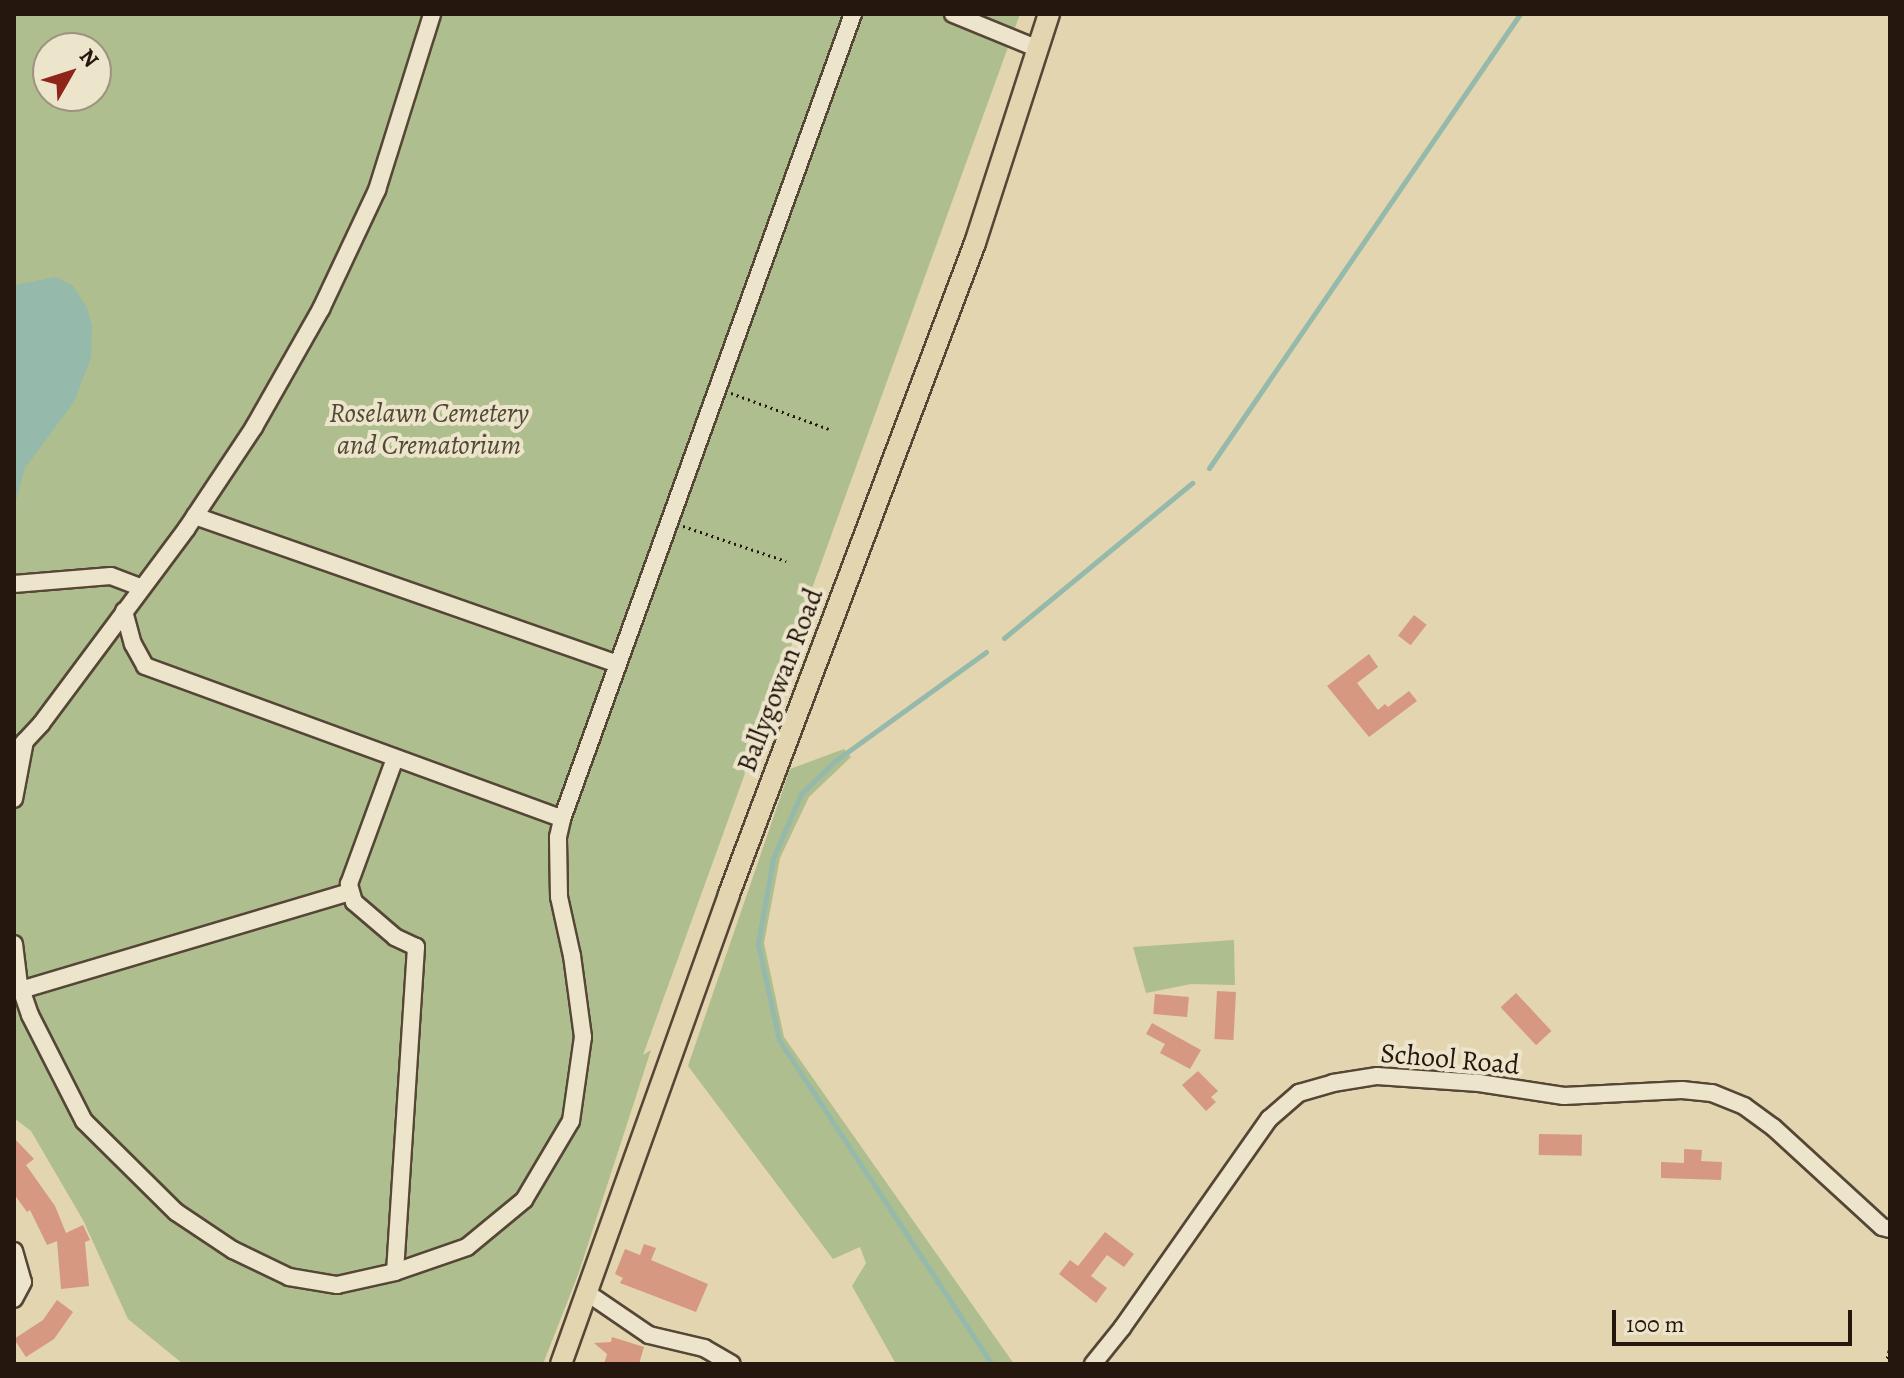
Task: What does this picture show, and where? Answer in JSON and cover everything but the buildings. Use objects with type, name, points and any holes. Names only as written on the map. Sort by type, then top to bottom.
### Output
[{"type":"main road","name":"Ballygowan Road","points":[[561,1364],[729,894],[975,243],[1047,14]]},
{"type":"street","points":[[14,799],[19,747],[195,516],[254,427],[321,309],[377,190],[432,14]]},
{"type":"street","points":[[14,944],[21,990],[48,1052],[84,1121],[176,1212],[233,1250],[289,1277],[337,1285],[395,1272],[467,1247],[524,1200],[571,1121],[583,1037],[572,956],[559,897],[558,837],[562,819],[853,14]]},
{"type":"street","points":[[953,14],[1036,48]]},
{"type":"street","points":[[195,516],[617,664]]},
{"type":"street","points":[[14,584],[111,576],[142,588]]},
{"type":"street","points":[[124,611],[133,644],[145,666],[562,819]]},
{"type":"street","points":[[395,758],[351,874],[349,892],[354,902],[395,937],[416,947],[395,1272]]},
{"type":"street","points":[[21,990],[349,892]]},
{"type":"street","name":"School Road","points":[[1093,1364],[1122,1328],[1269,1119],[1299,1093],[1362,1078],[1377,1076],[1479,1083],[1564,1096],[1682,1090],[1712,1093],[1744,1106],[1773,1127],[1882,1227],[1890,1229]]},
{"type":"street","points":[[14,1251],[23,1282],[14,1299]]},
{"type":"street","points":[[586,1292],[649,1335],[704,1348],[732,1364]]},
{"type":"path","points":[[717,388],[829,429]]},
{"type":"path","points":[[668,521],[786,561]]},
{"type":"path","points":[[1886,1364],[1890,1346]]},
{"type":"green space","name":"Roselawn Cemetery and Crematorium","points":[[14,14],[1020,14],[643,1055],[651,1050],[579,1272],[543,1364],[183,1364],[128,1319],[83,1220],[31,1131],[14,1118]]},
{"type":"green space","points":[[844,749],[851,757],[809,797],[780,858],[764,943],[784,1037],[1014,1364],[896,1364],[852,1286],[866,1263],[860,1247],[833,1259],[688,1066],[790,769]]},
{"type":"green space","points":[[1234,940],[1235,985],[1191,984],[1146,993],[1133,947]]},
{"type":"shaded area","points":[[56,277],[73,286],[87,308],[92,325],[91,358],[74,402],[25,468],[14,509],[14,285]]},
{"type":"waterway","points":[[1209,468],[1520,14]]},
{"type":"waterway","points":[[1004,638],[1192,483]]},
{"type":"waterway","points":[[986,652],[836,760],[801,794],[773,858],[758,944],[779,1040],[992,1364]]}]
